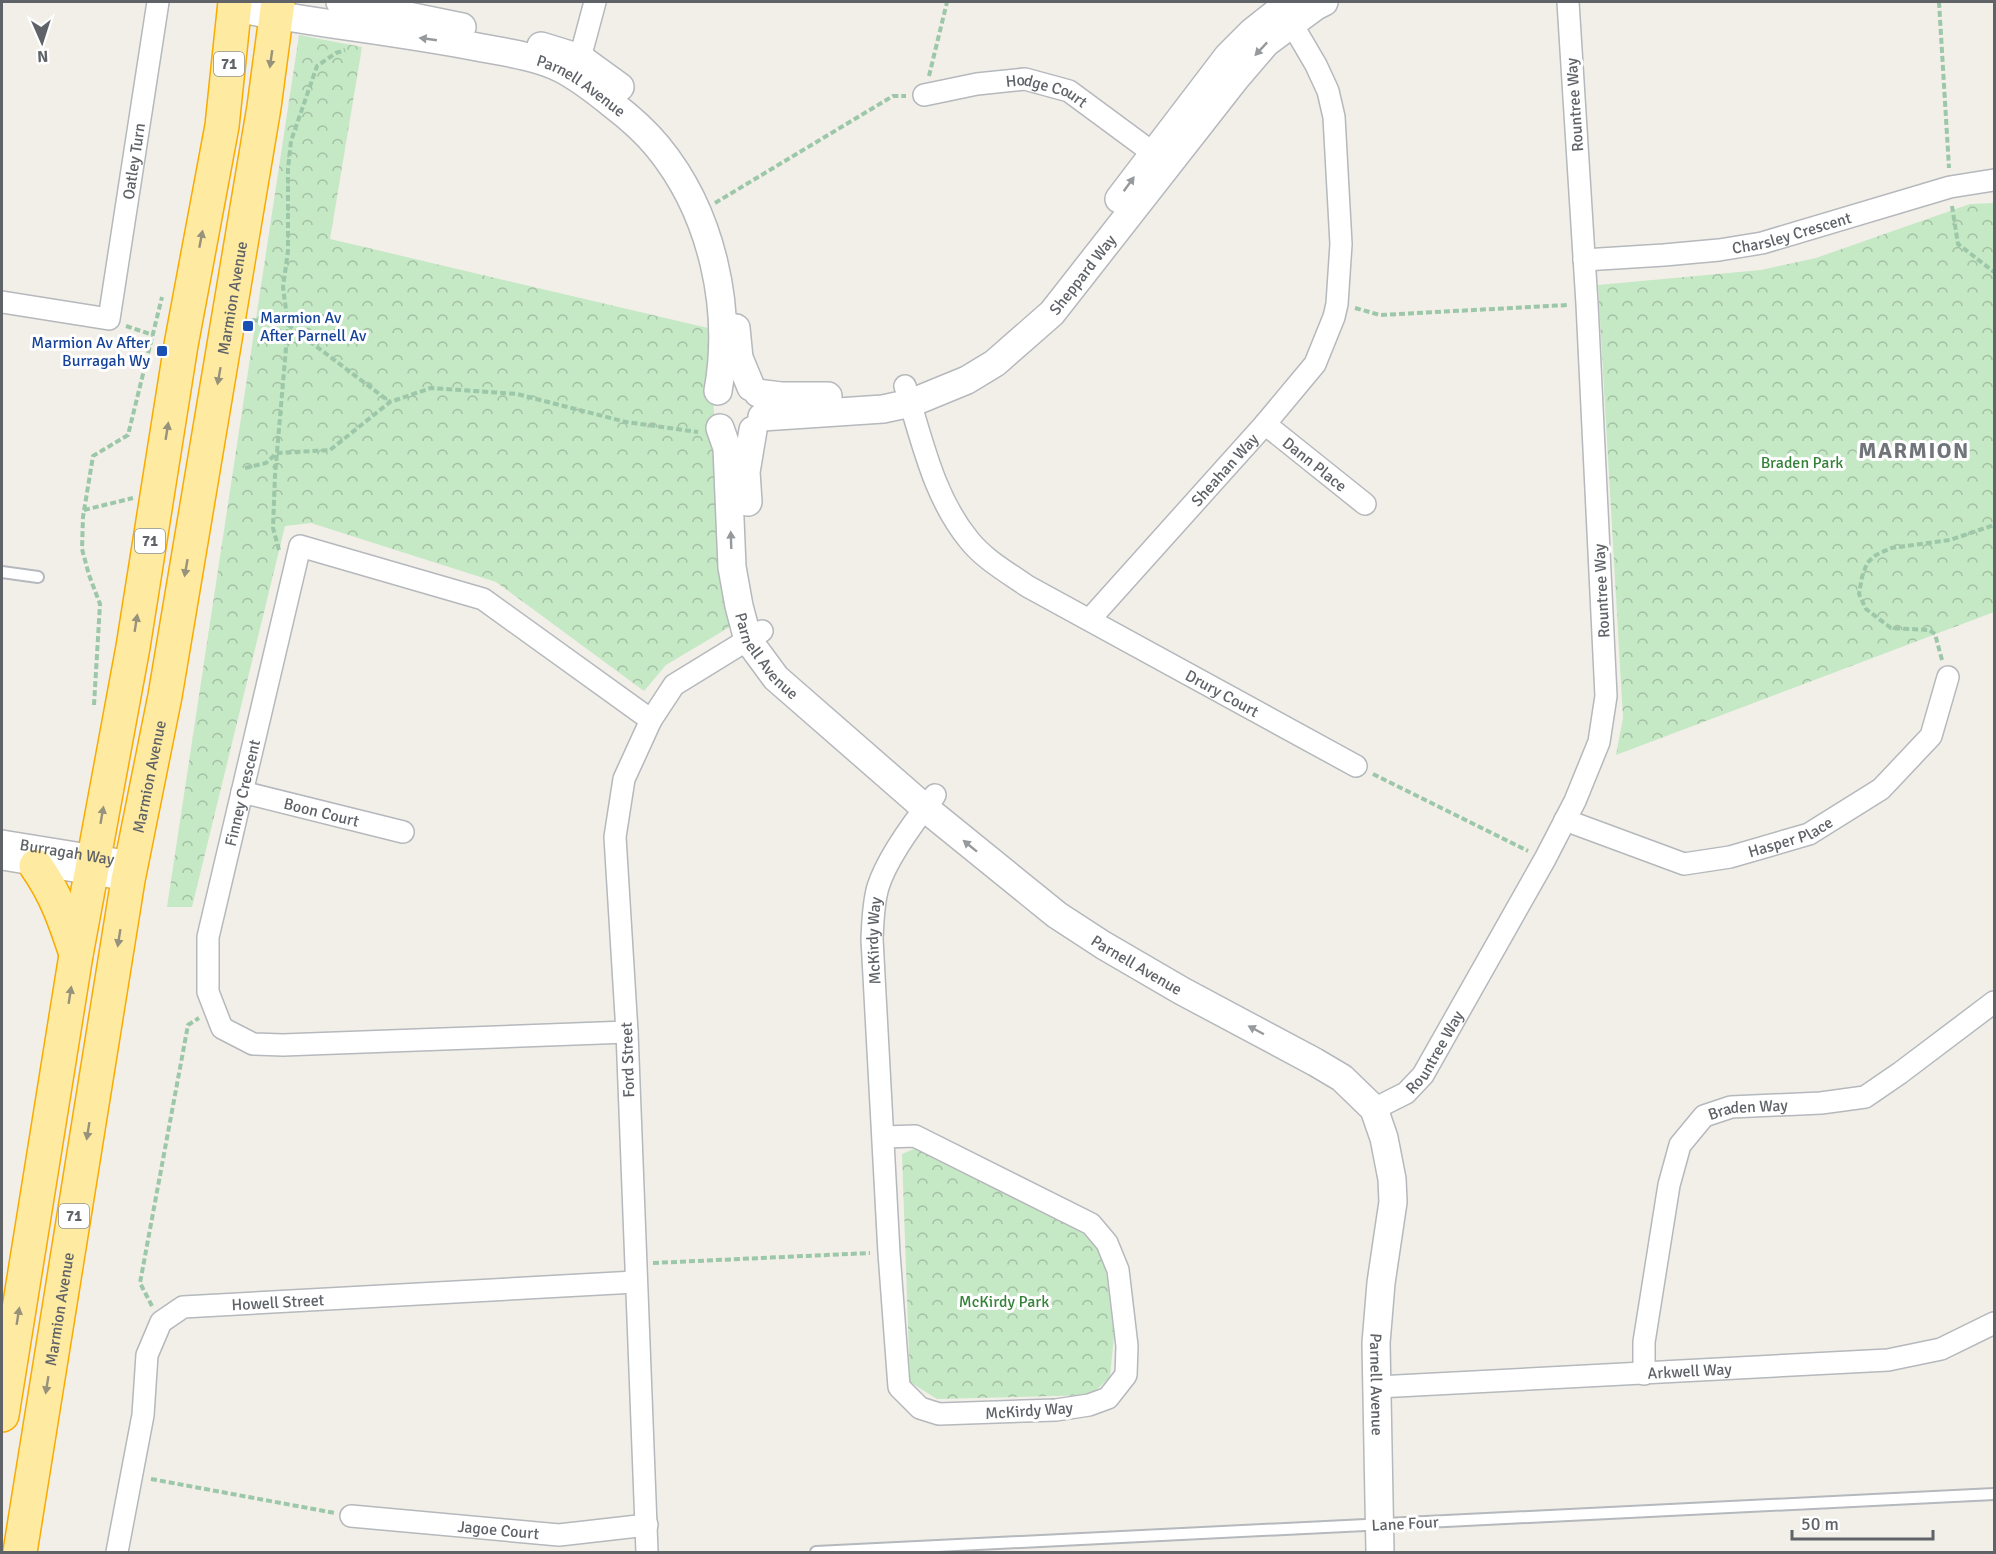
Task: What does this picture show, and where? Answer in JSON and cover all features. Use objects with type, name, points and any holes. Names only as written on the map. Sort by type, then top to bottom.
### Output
[{"type":"highway","name":"71","points":[[2,1415],[76,955],[133,647],[166,340],[222,126],[235,5]]},
{"type":"highway","name":"Marmion Avenue","points":[[20,1552],[130,871],[165,696],[278,9]]},
{"type":"highway","points":[[36,866],[50,885],[59,904],[76,955]]},
{"type":"street","name":"Oatley Turn","points":[[109,319],[158,2]]},
{"type":"street","name":"Parnell Avenue","points":[[340,2],[501,36],[575,66],[622,88],[663,128],[692,164],[724,235],[734,282],[737,348],[756,407],[746,472],[755,636]]},
{"type":"street","points":[[575,66],[595,2]]},
{"type":"street","name":"Sheppard Way","points":[[908,395],[1001,340],[1033,309],[1066,270],[1228,56],[1286,12],[1324,2]]},
{"type":"street","name":"Rountree Way","points":[[1379,1107],[1406,1093],[1424,1076],[1545,859],[1575,801],[1599,742],[1606,696],[1587,304],[1568,2]]},
{"type":"street","name":"Parnell Avenue","points":[[235,5],[278,9],[363,30],[524,56],[560,68],[575,66]]},
{"type":"street","name":"Sheppard Way","points":[[756,407],[781,396],[908,395],[967,380],[995,363],[1052,313],[1266,43],[1286,12]]},
{"type":"street","name":"Sheahan Way","points":[[1090,619],[1265,424],[1315,364],[1334,317],[1341,244],[1334,117],[1328,91],[1286,12]]},
{"type":"street","name":"Parnell Avenue","points":[[575,66],[596,91],[634,121],[658,147],[689,195],[711,251],[721,309],[722,369],[718,391],[711,406],[714,422],[723,440],[732,567],[755,636],[930,802],[1062,898],[1109,930],[1317,1043],[1356,1069],[1400,1141],[1407,1181],[1405,1236],[1397,1278],[1385,1387],[1388,1524],[1380,1552]]},
{"type":"street","name":"Hodge Court","points":[[924,95],[977,84],[1025,79],[1069,91],[1153,153]]},
{"type":"street","name":"Charsley Crescent","points":[[1584,260],[1719,250],[1762,243],[1950,187],[1995,180]]},
{"type":"street","points":[[2,302],[109,319]]},
{"type":"street","points":[[718,391],[734,383],[743,383],[756,407],[747,433],[733,435],[723,440]]},
{"type":"street","points":[[908,395],[939,492],[970,542],[994,564],[1090,619]]},
{"type":"street","name":"Dann Place","points":[[1265,424],[1365,504]]},
{"type":"street","name":"Finney Crescent","points":[[627,1032],[283,1045],[253,1044],[222,1028],[208,992],[208,936],[300,546],[483,599],[651,720]]},
{"type":"street","name":"Drury Court","points":[[1090,619],[1356,766]]},
{"type":"street","name":"Ford Street","points":[[647,1552],[627,1032],[615,837],[624,779],[651,720],[674,685],[755,636]]},
{"type":"street","name":"Hasper Place","points":[[1564,820],[1684,864],[1730,857],[1809,834],[1881,789],[1931,736],[1948,677]]},
{"type":"street","name":"Boon Court","points":[[242,792],[403,832]]},
{"type":"street","name":"McKirdy Way","points":[[884,1137],[915,1136],[1091,1224],[1107,1243],[1118,1270],[1126,1346],[1126,1375],[1108,1398],[1089,1405],[1056,1410],[939,1414],[920,1408],[899,1387],[889,1253],[872,939],[873,910],[885,869],[930,802]]},
{"type":"street","name":"Burragah Way","points":[[2,841],[93,865],[130,871]]},
{"type":"street","name":"Burragah Way","points":[[2,859],[36,866],[93,865]]},
{"type":"street","name":"Braden Way","points":[[1644,1374],[1644,1342],[1669,1185],[1680,1145],[1704,1116],[1731,1107],[1821,1103],[1865,1097],[1995,1002]]},
{"type":"street","name":"Howell Street","points":[[161,1322],[183,1307],[635,1273]]},
{"type":"street","points":[[117,1552],[143,1415],[147,1355],[161,1322]]},
{"type":"street","name":"Arkwell Way","points":[[1385,1387],[1888,1360],[1941,1349],[1995,1323]]},
{"type":"street","name":"Jagoe Court","points":[[351,1516],[560,1535],[647,1525]]},
{"type":"street","name":"Parnell Avenue","points":[[1388,1524],[1398,1552]]},
{"type":"lane","points":[[2,572],[38,577]]},
{"type":"lane","name":"Lane Four","points":[[816,1552],[1995,1494]]},
{"type":"path","points":[[712,205],[893,96],[924,95],[947,2]]},
{"type":"path","points":[[1939,2],[1950,187],[1958,244],[1995,273]]},
{"type":"path","points":[[295,568],[280,553],[273,528],[288,325],[283,286],[288,251],[288,169],[291,141],[317,66],[336,52],[365,45],[363,30]]},
{"type":"path","points":[[94,708],[100,604],[82,549],[84,510],[93,456],[128,435],[166,340],[163,292]]},
{"type":"path","points":[[1337,304],[1380,315],[1587,304]]},
{"type":"path","points":[[229,317],[288,325],[390,402]]},
{"type":"path","points":[[109,319],[166,340]]},
{"type":"path","points":[[245,468],[266,463],[277,453],[330,450],[390,402],[431,388],[518,394],[626,422],[698,432],[703,451],[723,440]]},
{"type":"path","points":[[84,510],[134,497]]},
{"type":"path","points":[[1948,677],[1935,634],[1929,630],[1891,628],[1877,618],[1866,609],[1859,594],[1862,577],[1868,563],[1876,555],[1891,548],[1950,540],[1995,525]]},
{"type":"path","points":[[1356,766],[1545,859]]},
{"type":"path","points":[[161,1322],[140,1283],[188,1025],[214,1008]]},
{"type":"path","points":[[635,1273],[889,1253]]},
{"type":"path","points":[[132,1475],[351,1516]]},
{"type":"green space","points":[[299,35],[362,47],[330,239],[708,328],[726,579],[738,622],[666,665],[644,691],[496,582],[311,523],[285,526],[192,907],[167,907]]},
{"type":"green space","name":"Braden Park","points":[[1994,203],[1994,612],[1616,755],[1623,718],[1598,285],[1761,270],[1816,258],[1970,204]]},
{"type":"green space","name":"McKirdy Park","points":[[916,1148],[1079,1229],[1104,1256],[1114,1335],[1110,1377],[1091,1395],[937,1399],[910,1382],[902,1154]]},
{"type":"place","name":"Marmion Av After Parnell Av","points":[[248,326]]},
{"type":"place","name":"Marmion Av After Burragah Wy","points":[[162,351]]},
{"type":"district","name":"MARMION","points":[[1914,450]]}]
